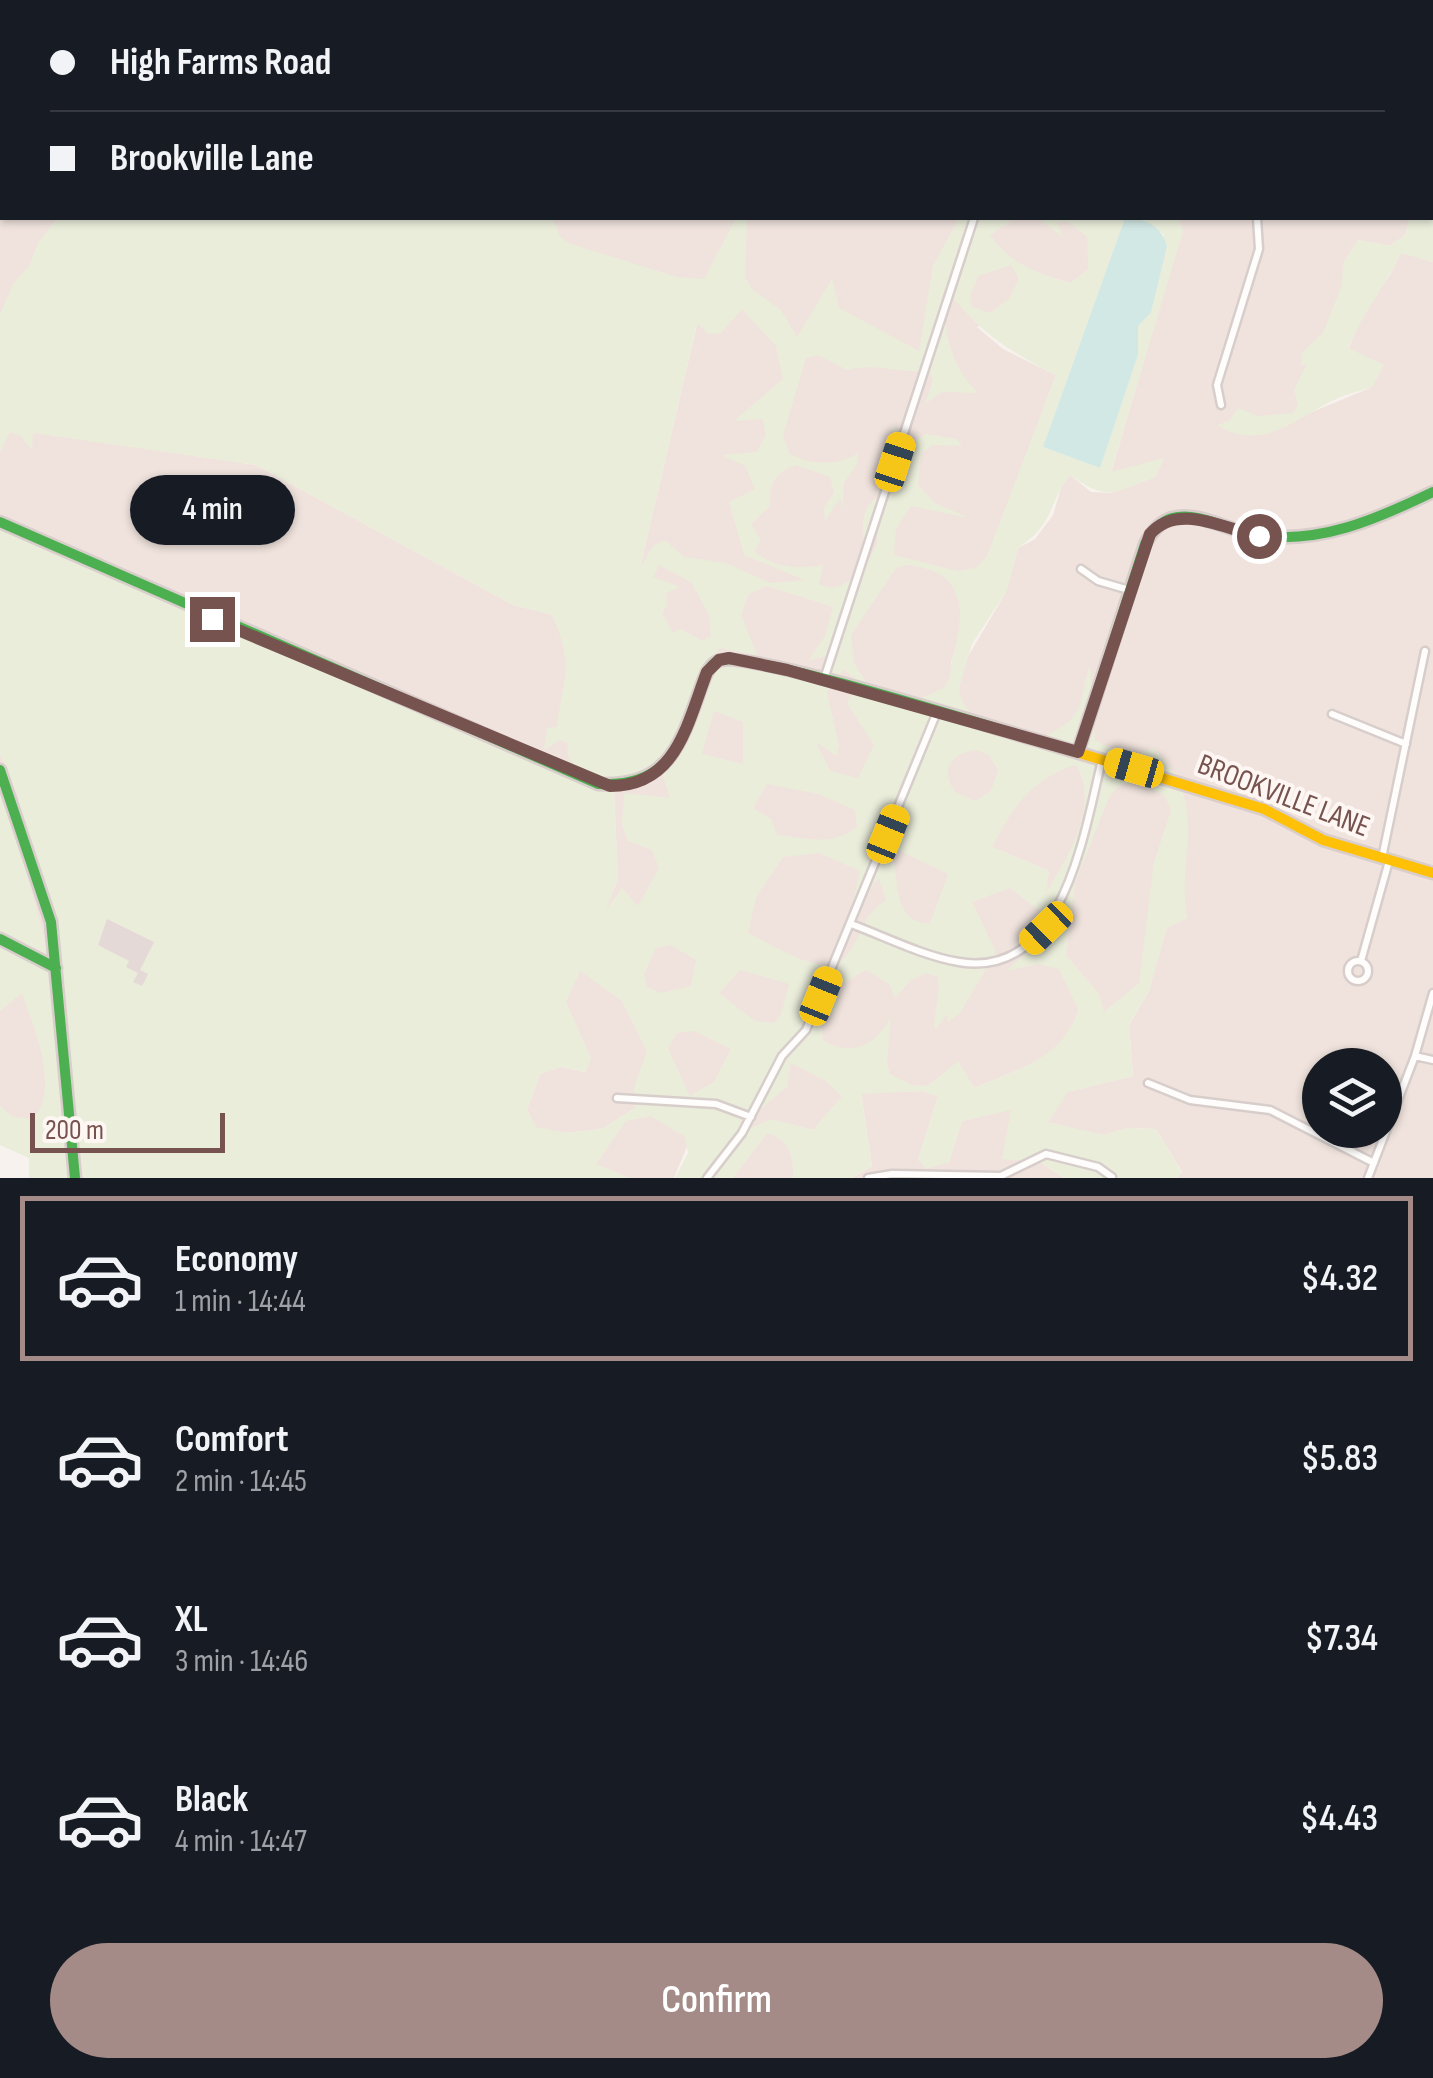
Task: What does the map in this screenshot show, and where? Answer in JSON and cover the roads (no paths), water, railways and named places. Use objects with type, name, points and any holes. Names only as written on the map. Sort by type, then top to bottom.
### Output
[{"type":"street","points":[[823,680],[973,220]]},
{"type":"street","points":[[1221,405],[1216,390],[1260,249],[1257,220]]},
{"type":"street","points":[[1078,752],[1150,534],[1170,518],[1188,517],[1261,536],[1319,535],[1350,528],[1433,492]]},
{"type":"street","name":"BROOKVILLE LANE","points":[[0,522],[598,784],[644,781],[662,770],[707,672],[719,660],[749,661],[1102,759],[1264,809],[1322,840],[1433,872]]},
{"type":"street","points":[[1081,569],[1098,581],[1130,590]]},
{"type":"street","points":[[1360,961],[1386,859],[1425,651]]},
{"type":"street","points":[[707,1178],[751,1116],[782,1056],[806,1030],[937,712]]},
{"type":"street","points":[[1332,714],[1406,744]]},
{"type":"street","points":[[851,924],[959,962],[991,962],[1024,948],[1056,916],[1102,759]]},
{"type":"street","points":[[0,770],[51,922],[75,1178]]},
{"type":"street","points":[[0,939],[56,968]]},
{"type":"street","points":[[1368,1178],[1415,1056],[1433,994]]},
{"type":"street","points":[[1415,1056],[1433,1060]]},
{"type":"street","points":[[1148,1083],[1190,1100],[1270,1110],[1374,1163]]},
{"type":"street","points":[[617,1098],[716,1104],[751,1116]]},
{"type":"street","points":[[868,1178],[892,1174],[1001,1176],[1046,1154],[1098,1167],[1112,1178]]},
{"type":"water","points":[[1124,220],[1151,224],[1167,246],[1151,312],[1138,326],[1138,355],[1100,468],[1043,447]]}]
